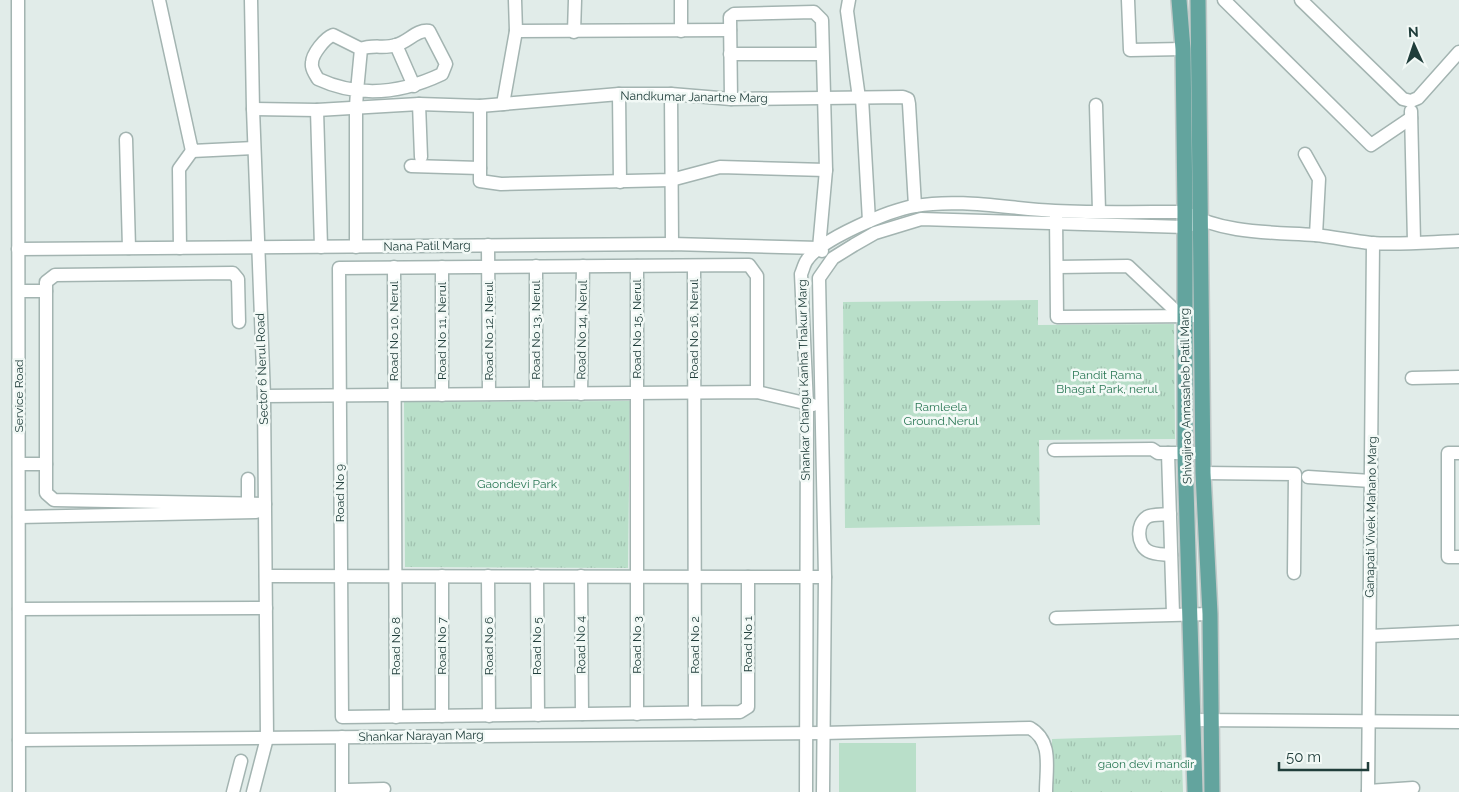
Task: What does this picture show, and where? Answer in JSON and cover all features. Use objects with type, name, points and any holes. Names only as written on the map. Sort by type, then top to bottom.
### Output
[{"type":"main road","name":"Shivajirao Annasaheb Patil Marg","points":[[1179,0],[1183,49],[1185,219],[1183,316],[1192,613],[1192,720],[1195,792]]},
{"type":"main road","name":"Shivajirao Annasaheb Patil Marg","points":[[1198,0],[1202,222],[1203,473],[1210,614],[1212,792]]},
{"type":"street","name":"Service Road","points":[[18,0],[19,792]]},
{"type":"street","points":[[159,0],[192,151],[179,169],[180,248]]},
{"type":"street","name":"Sector 6 Nerul Road","points":[[251,0],[257,248],[264,396],[267,738],[253,792]]},
{"type":"street","points":[[503,104],[516,31],[515,0]]},
{"type":"street","points":[[574,32],[575,0]]},
{"type":"street","points":[[681,0],[681,31]]},
{"type":"street","points":[[849,0],[847,11],[861,98],[869,221]]},
{"type":"street","points":[[1128,0],[1130,50],[1183,49]]},
{"type":"street","points":[[1224,0],[1371,145],[1411,118]]},
{"type":"street","points":[[1300,0],[1402,99],[1410,101],[1418,98],[1459,52]]},
{"type":"street","points":[[732,99],[730,17],[734,14],[814,12],[822,20],[826,170],[819,248],[832,258]]},
{"type":"street","points":[[516,31],[730,30]]},
{"type":"street","points":[[423,31],[429,32],[446,64],[442,74],[414,86],[396,90],[357,91],[334,86],[318,78],[311,64],[314,56],[328,37],[333,36],[361,49],[367,46],[396,45],[423,31]]},
{"type":"street","points":[[396,45],[414,86]]},
{"type":"street","points":[[356,247],[356,107],[361,49]]},
{"type":"street","points":[[730,54],[822,54]]},
{"type":"street","points":[[618,94],[620,182]]},
{"type":"street","name":"Nandkumar Janartne Marg","points":[[253,109],[317,110],[419,104],[480,106],[618,94],[671,94],[732,99],[903,97],[908,99],[915,206]]},
{"type":"street","points":[[671,94],[672,244]]},
{"type":"street","points":[[1410,101],[1414,242]]},
{"type":"street","points":[[419,104],[422,157]]},
{"type":"street","points":[[1096,105],[1098,211]]},
{"type":"street","points":[[480,106],[480,182],[500,184],[671,180],[720,167],[826,170]]},
{"type":"street","points":[[317,110],[321,247]]},
{"type":"street","points":[[126,139],[128,248]]},
{"type":"street","points":[[192,151],[254,148]]},
{"type":"street","points":[[1305,154],[1319,179],[1316,235]]},
{"type":"street","points":[[412,166],[480,168]]},
{"type":"street","points":[[954,203],[954,219]]},
{"type":"street","name":"Shankar Changu Kanha Thakur Marg","points":[[806,792],[805,577],[807,405],[801,274],[807,260],[819,248],[869,221],[915,206],[954,203],[1056,211],[1098,211],[1185,219],[1256,231],[1316,235],[1373,243],[1459,241]]},
{"type":"street","points":[[1056,211],[1057,317],[1202,316]]},
{"type":"street","name":"Shankar Changu Kanha Thakur Marg","points":[[823,792],[825,577],[819,278],[832,258],[876,233],[920,219],[1056,224],[1185,219]]},
{"type":"street","name":"Ganapati Vivek Mahano Marg","points":[[1368,791],[1373,243]]},
{"type":"street","name":"Nana Patil Marg","points":[[18,249],[672,244],[819,248]]},
{"type":"street","name":"Road No 12, Nerul","points":[[488,245],[489,394]]},
{"type":"street","points":[[394,267],[749,265],[754,270],[756,276],[757,392]]},
{"type":"street","name":"Road No 13, Nerul","points":[[536,266],[536,394]]},
{"type":"street","name":"Road No 14, Nerul","points":[[581,394],[583,266]]},
{"type":"street","name":"Road No 15, Nerul","points":[[637,266],[637,576]]},
{"type":"street","name":"Road No 16, Nerul","points":[[694,266],[696,576]]},
{"type":"street","points":[[1057,267],[1128,266],[1183,316]]},
{"type":"street","name":"Road No 9","points":[[394,267],[338,268],[342,717],[396,717]]},
{"type":"street","name":"Road No 10, Nerul","points":[[394,267],[396,576]]},
{"type":"street","name":"Road No 11, Nerul","points":[[442,267],[442,394]]},
{"type":"street","points":[[239,322],[238,279],[233,273],[55,275],[46,282],[46,493],[54,500],[248,504],[265,508]]},
{"type":"street","points":[[19,291],[46,291]]},
{"type":"street","points":[[1412,378],[1459,377]]},
{"type":"street","points":[[264,396],[757,392],[807,405],[821,406]]},
{"type":"street","points":[[1054,450],[1152,449],[1158,453],[1204,454]]},
{"type":"street","points":[[1168,453],[1173,614]]},
{"type":"street","points":[[1459,453],[1448,453],[1454,523],[1448,557],[1459,557]]},
{"type":"street","points":[[19,464],[46,464]]},
{"type":"street","points":[[1203,473],[1295,474],[1294,573]]},
{"type":"street","points":[[1308,477],[1371,481]]},
{"type":"street","points":[[248,479],[248,504]]},
{"type":"street","points":[[19,518],[265,508]]},
{"type":"street","points":[[1170,514],[1149,516],[1144,519],[1140,525],[1139,536],[1145,549],[1150,552],[1171,554]]},
{"type":"street","points":[[266,576],[825,577]]},
{"type":"street","name":"Road No 8","points":[[396,576],[396,717]]},
{"type":"street","name":"Road No 7","points":[[442,576],[442,716]]},
{"type":"street","name":"Road No 6","points":[[488,576],[489,716]]},
{"type":"street","name":"Road No 5","points":[[537,576],[538,715]]},
{"type":"street","name":"Road No 4","points":[[581,576],[582,714]]},
{"type":"street","name":"Road No 3","points":[[636,714],[637,576]]},
{"type":"street","name":"Road No 2","points":[[695,713],[696,576]]},
{"type":"street","name":"Road No 1","points":[[695,713],[745,711],[748,706],[748,576]]},
{"type":"street","points":[[19,609],[266,608]]},
{"type":"street","points":[[1056,618],[1210,614]]},
{"type":"street","points":[[1370,636],[1459,632]]},
{"type":"street","points":[[396,717],[695,713]]},
{"type":"street","points":[[1192,720],[1459,722]]},
{"type":"street","name":"Shankar Narayan Marg","points":[[19,740],[823,733],[1030,728],[1039,733],[1046,744],[1046,792]]},
{"type":"street","points":[[342,737],[346,791]]},
{"type":"street","points":[[346,791],[348,750]]},
{"type":"street","points":[[232,792],[241,761]]},
{"type":"street","points":[[1368,791],[1413,788]]},
{"type":"street","points":[[346,791],[384,789]]},
{"type":"green space","name":"Ramleela Ground,Nerul","points":[[1038,300],[1038,325],[1174,324],[1175,439],[1039,440],[1040,525],[845,528],[843,302]]},
{"type":"green space","name":"Gaondevi Park","points":[[630,401],[628,568],[405,567],[404,402]]},
{"type":"green space","name":"gaon devi mandir","points":[[1181,735],[1183,792],[1052,792],[1052,739]]},
{"type":"green space","points":[[839,743],[916,743],[916,792],[839,792]]},
{"type":"park label","name":"Pandit Rama Bhagat Park, nerul","points":[[1107,382]]}]
